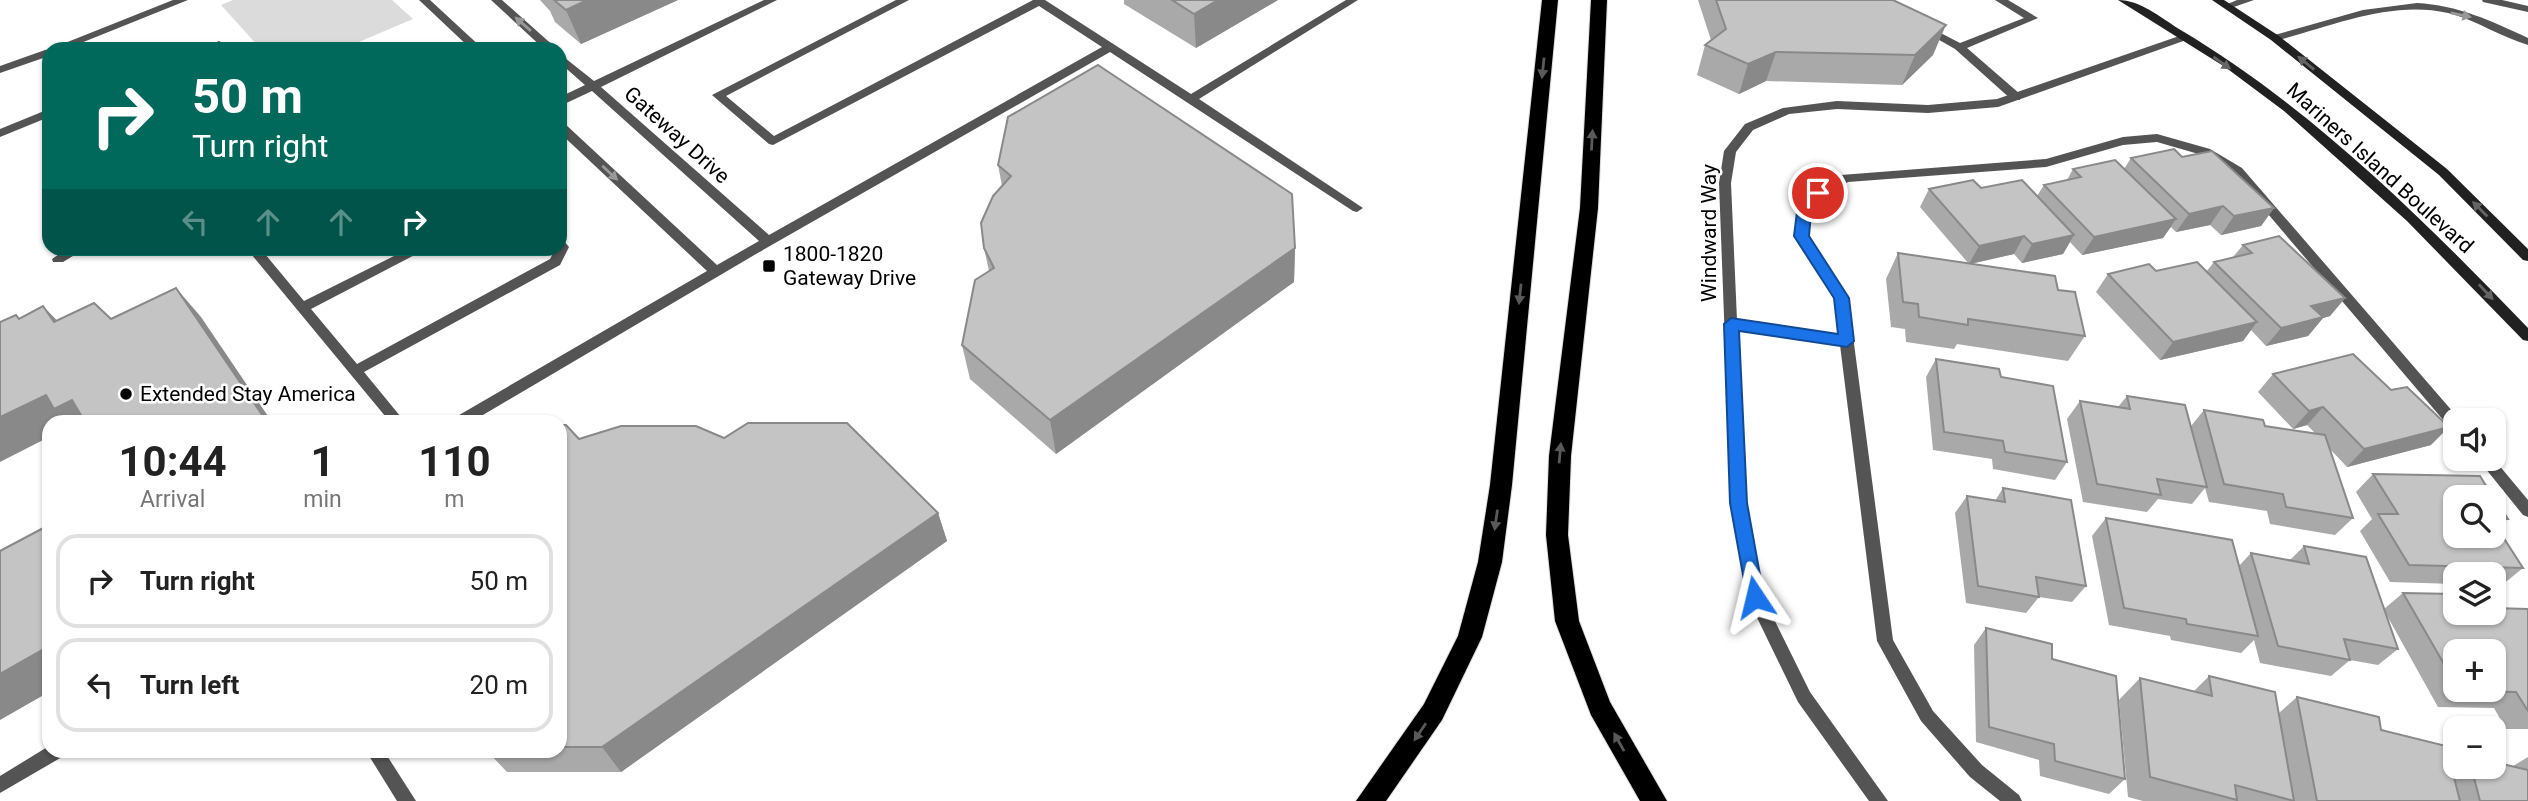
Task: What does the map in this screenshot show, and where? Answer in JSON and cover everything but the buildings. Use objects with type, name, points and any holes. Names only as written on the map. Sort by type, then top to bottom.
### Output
[{"type":"highway","points":[[1369,801],[1384,785],[1433,712],[1470,637],[1490,562],[1501,485],[1550,0]]},
{"type":"highway","points":[[1599,0],[1589,208],[1560,456],[1557,535],[1567,621],[1600,707],[1654,801]]},
{"type":"main road","name":"Mariners Island Boulevard","points":[[2123,0],[2185,37],[2287,107],[2451,255],[2528,336]]},
{"type":"main road","name":"Mariners Island Boulevard","points":[[2223,3],[2275,38],[2442,172],[2528,257]]},
{"type":"street","points":[[74,42],[183,0]]},
{"type":"street","points":[[424,0],[469,42]]},
{"type":"street","points":[[496,0],[543,42]]},
{"type":"street","points":[[567,99],[772,0]]},
{"type":"street","points":[[904,0],[718,95],[773,141],[1039,1],[1357,208]]},
{"type":"street","points":[[1191,99],[1353,0]]},
{"type":"street","points":[[1959,47],[2033,18],[2000,0]]},
{"type":"street","points":[[2223,3],[2249,0]]},
{"type":"street","points":[[2358,15],[2377,0]]},
{"type":"street","points":[[2487,0],[2528,9]]},
{"type":"street","points":[[2275,38],[2358,15],[2418,6],[2480,19],[2528,42]]},
{"type":"street","points":[[1916,24],[1959,47],[2016,97]]},
{"type":"street","name":"Windward Way","points":[[1879,801],[1804,697],[1755,597],[1738,503],[1725,183],[1730,151],[1749,127],[1787,111],[1837,105],[1928,109],[1998,103],[2185,37]]},
{"type":"street","points":[[471,415],[768,241],[1110,47]]},
{"type":"street","points":[[0,71],[42,55]]},
{"type":"street","name":"Gateway Drive","points":[[567,63],[768,241]]},
{"type":"street","points":[[0,133],[42,116]]},
{"type":"street","points":[[567,133],[716,271]]},
{"type":"street","points":[[2013,801],[1976,771],[1927,716],[1885,641],[1841,298],[1802,236],[1804,212],[1818,193],[1845,178],[2046,163],[2123,141],[2157,138],[2206,152],[2238,171],[2443,410]]},
{"type":"street","points":[[58,259],[64,256]]},
{"type":"street","points":[[259,256],[392,415]]},
{"type":"street","points":[[302,308],[406,256]]},
{"type":"street","points":[[355,371],[555,262],[558,256]]},
{"type":"street","points":[[1731,324],[1847,341]]},
{"type":"street","points":[[2495,471],[2528,511]]},
{"type":"street","points":[[0,785],[44,758]]},
{"type":"street","points":[[379,758],[407,801]]},
{"type":"shaded area","points":[[233,0],[392,0],[413,19],[359,42],[254,42],[221,5]]},
{"type":"place","name":"1800-1820 Gateway Drive","points":[[769,266]]},
{"type":"place","name":"Extended Stay America","points":[[126,394]]},
{"type":"route","points":[[1755,597],[1738,503],[1731,324],[1847,341],[1841,298],[1802,236],[1804,212],[1818,193]]}]
